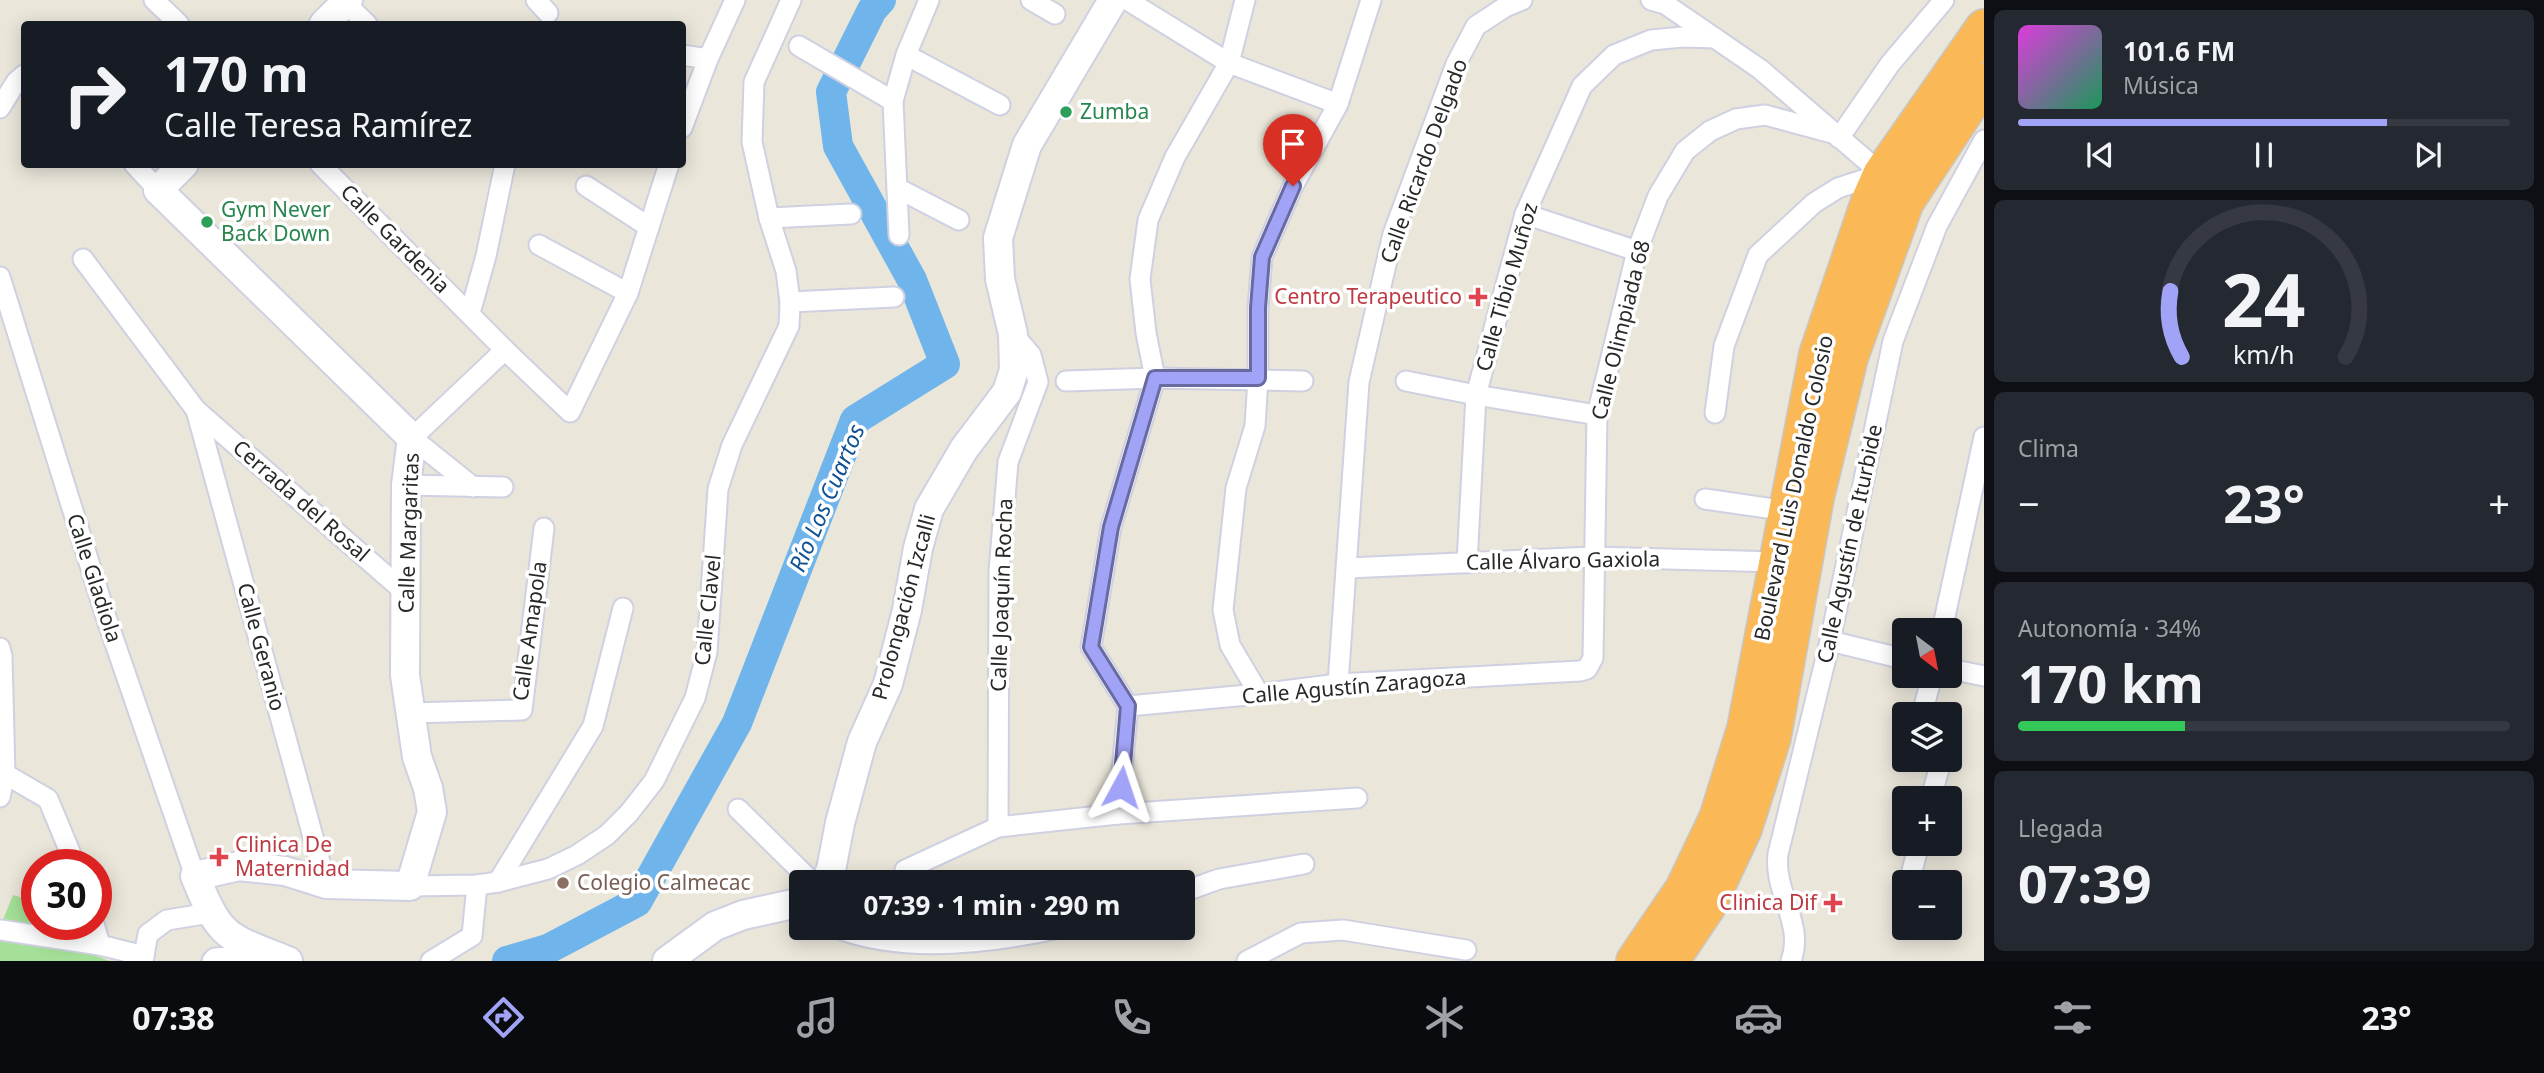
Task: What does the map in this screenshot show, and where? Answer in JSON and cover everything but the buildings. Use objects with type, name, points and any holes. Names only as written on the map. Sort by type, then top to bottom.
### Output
[{"type":"highway","name":"Boulevard Luis Donaldo Colosio","points":[[1635,961],[1684,889],[1718,818],[1745,728],[1818,354],[1870,201],[1882,174],[1984,28]]},
{"type":"highway","name":"Boulevard Luis Donaldo Colosio","points":[[1670,961],[1707,906],[1743,829],[1772,738],[1798,696],[1815,498],[1849,358],[1905,202],[1984,82]]},
{"type":"street","points":[[154,0],[176,21]]},
{"type":"street","points":[[686,117],[708,59],[735,0]]},
{"type":"street","name":"Calle Clavel","points":[[195,876],[239,866],[285,870],[326,884],[410,886],[498,882],[548,869],[577,855],[607,835],[629,813],[654,781],[695,698],[707,652],[718,489],[732,445],[789,326],[790,302],[786,271],[769,218],[752,142],[754,82],[791,0]]},
{"type":"street","points":[[899,235],[893,101],[906,55],[929,0]]},
{"type":"street","points":[[1031,0],[1055,14]]},
{"type":"street","name":"Prolongación Izcalli","points":[[831,870],[840,823],[862,742],[888,684],[929,509],[964,449],[1007,392],[1014,370],[1013,334],[1000,279],[998,238],[1027,145],[1113,0]]},
{"type":"street","points":[[1127,0],[1228,63],[1338,104]]},
{"type":"street","points":[[1118,814],[1128,706],[1091,647],[1111,527],[1155,378],[1140,279],[1148,220],[1175,157],[1228,63],[1245,0]]},
{"type":"street","points":[[1259,694],[1230,645],[1223,610],[1236,488],[1255,426],[1262,257],[1293,186],[1338,104],[1371,0]]},
{"type":"street","name":"Calle Ricardo Delgado","points":[[1338,684],[1359,382],[1393,233],[1456,64],[1476,26],[1505,7],[1522,0]]},
{"type":"street","points":[[1836,136],[1890,64],[1944,0]]},
{"type":"street","points":[[327,21],[345,1],[364,21]]},
{"type":"street","points":[[1661,1],[1760,69],[1882,174]]},
{"type":"street","name":"Calle Tibio Muñoz","points":[[1466,563],[1476,395],[1525,214],[1582,86],[1614,55],[1651,40],[1715,38]]},
{"type":"street","points":[[799,46],[893,101]]},
{"type":"street","points":[[906,55],[1000,105]]},
{"type":"street","points":[[686,56],[708,59]]},
{"type":"street","points":[[0,108],[20,79]]},
{"type":"street","name":"Calle Olimpiada 68","points":[[1580,671],[1587,669],[1593,658],[1597,415],[1637,251],[1658,196],[1685,151],[1710,131],[1736,119],[1765,115],[1836,136]]},
{"type":"street","name":"Calle Agustín de Iturbide","points":[[1791,961],[1796,934],[1780,889],[1776,867],[1798,696],[1830,642],[1893,341],[1937,226],[1984,140]]},
{"type":"street","name":"Calle Margaritas","points":[[138,168],[412,438],[406,485],[405,675],[417,757],[428,788],[432,812],[410,886]]},
{"type":"street","points":[[158,190],[180,168]]},
{"type":"street","name":"Calle Gardenia","points":[[324,168],[570,412],[628,293]]},
{"type":"street","points":[[470,313],[486,256],[504,168]]},
{"type":"street","points":[[538,245],[628,293],[649,227],[663,168]]},
{"type":"street","points":[[1715,413],[1724,346],[1758,255],[1814,203],[1838,188],[1882,174]]},
{"type":"street","points":[[586,186],[649,227]]},
{"type":"street","points":[[897,188],[959,220]]},
{"type":"street","points":[[769,218],[851,214]]},
{"type":"street","points":[[1525,214],[1637,251]]},
{"type":"street","points":[[83,259],[196,410]]},
{"type":"street","name":"Calle Gladiola","points":[[0,277],[107,620],[195,876]]},
{"type":"street","points":[[790,302],[894,298]]},
{"type":"street","name":"Calle Joaquín Rocha","points":[[998,827],[999,571],[1008,462],[1038,382],[1031,355],[1013,334]]},
{"type":"street","points":[[473,487],[412,438],[505,350]]},
{"type":"street","points":[[1066,381],[1155,378],[1303,381]]},
{"type":"street","points":[[1406,381],[1597,415]]},
{"type":"street","name":"Cerrada del Rosal","points":[[196,410],[405,593]]},
{"type":"street","name":"Calle Geranio","points":[[196,410],[326,884]]},
{"type":"street","points":[[1945,618],[1984,437]]},
{"type":"street","points":[[406,485],[503,487]]},
{"type":"street","points":[[1705,499],[1787,510]]},
{"type":"street","name":"Calle Amapola","points":[[411,713],[522,710],[544,528]]},
{"type":"street","name":"Calle Álvaro Gaxiola","points":[[1348,568],[1593,557],[1778,562]]},
{"type":"street","points":[[498,882],[593,726],[623,608]]},
{"type":"street","points":[[1830,642],[1892,656]]},
{"type":"street","points":[[0,648],[5,775],[0,797]]},
{"type":"street","name":"Calle Agustín Zaragoza","points":[[1128,706],[1338,684],[1580,671]]},
{"type":"street","points":[[1962,671],[1984,676]]},
{"type":"street","points":[[5,775],[48,799],[69,849]]},
{"type":"street","points":[[905,870],[998,827],[1118,814],[1357,798]]},
{"type":"street","points":[[738,809],[800,870]]},
{"type":"street","points":[[1195,888],[1219,879],[1304,864]]},
{"type":"street","points":[[195,876],[210,913],[222,929],[236,940],[280,958]]},
{"type":"street","points":[[431,961],[472,936],[477,885]]},
{"type":"street","points":[[667,961],[715,926],[743,915],[789,905]]},
{"type":"street","points":[[1,930],[100,945],[143,959],[148,934],[167,920],[210,913]]},
{"type":"street","points":[[1247,961],[1301,933],[1343,930],[1466,950]]},
{"type":"street","points":[[98,940],[100,945]]},
{"type":"street","points":[[894,940],[996,940]]},
{"type":"street","points":[[212,961],[237,956],[280,958]]},
{"type":"green space","points":[[13,895],[21,897],[21,940],[52,940],[110,961],[0,961],[0,927]]},
{"type":"waterway","name":"Río Los Cuartos","points":[[507,961],[548,949],[637,902],[737,723],[855,420],[945,364],[912,280],[838,146],[831,92],[872,10],[881,0]]},
{"type":"place","name":"Zumba","points":[[1066,112]]},
{"type":"place","name":"Gym Never Back Down","points":[[207,222]]},
{"type":"place","name":"Centro Terapeutico","points":[[1478,297]]},
{"type":"place","name":"Clinica De Maternidad","points":[[219,857]]},
{"type":"place","name":"Colegio Calmecac","points":[[563,883]]},
{"type":"place","name":"Clinica Dif","points":[[1833,903]]},
{"type":"route","points":[[1121,787],[1128,706],[1091,647],[1111,527],[1155,378],[1258,378],[1258,308],[1262,257],[1293,186]]}]
